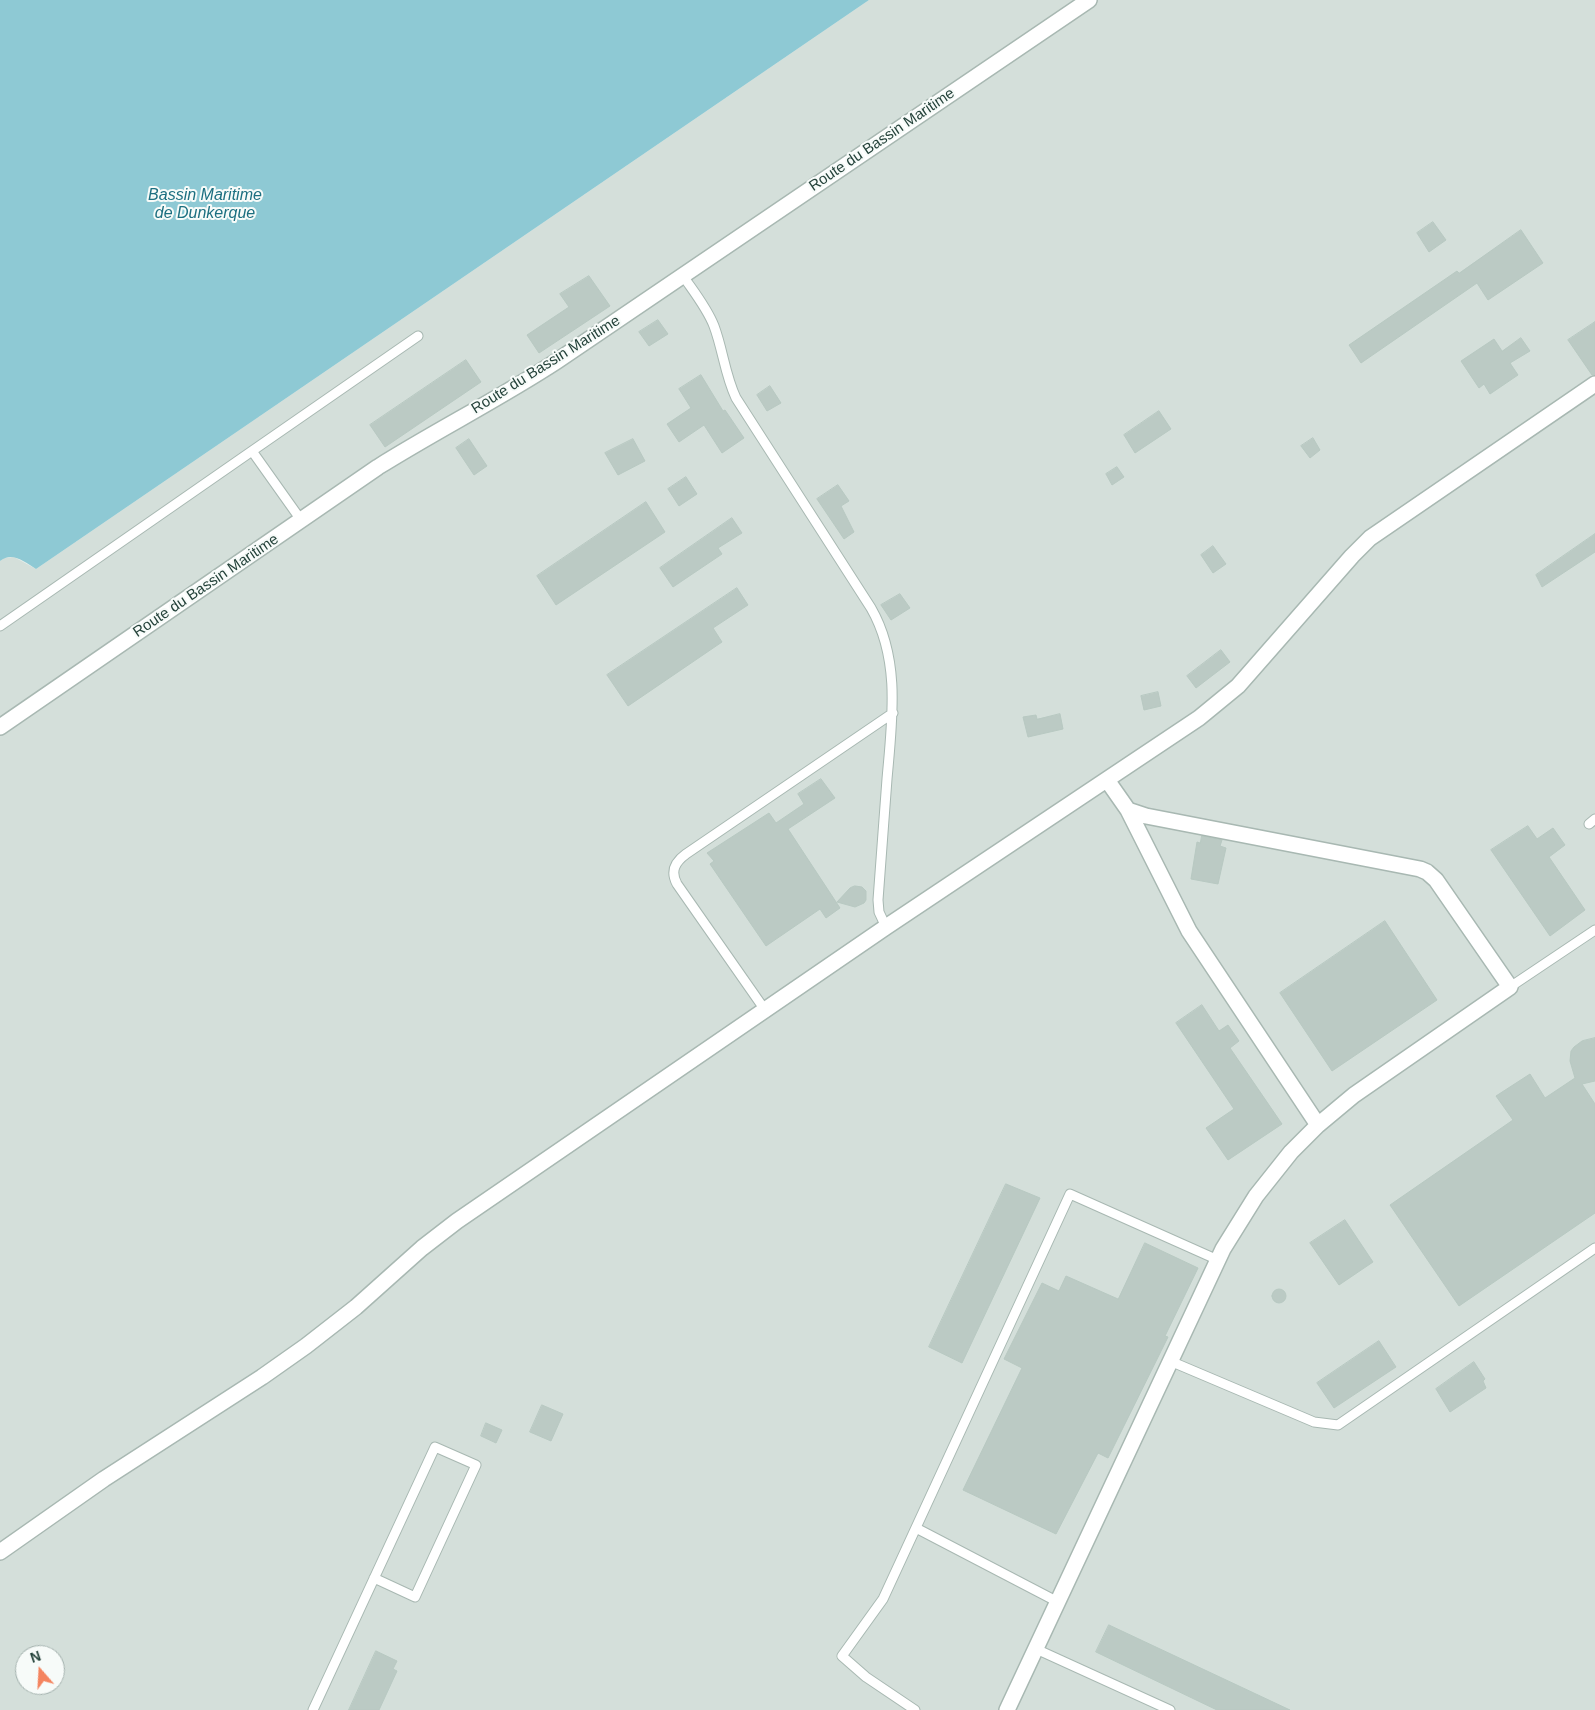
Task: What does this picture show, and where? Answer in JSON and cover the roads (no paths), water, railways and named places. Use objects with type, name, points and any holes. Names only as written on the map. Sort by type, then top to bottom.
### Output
[{"type":"street","name":"Route du Bassin Maritime","points":[[0,727],[301,520],[409,448],[527,381],[1089,0]]},
{"type":"street","points":[[0,1552],[116,1471],[262,1377],[341,1319],[444,1230],[886,927],[1199,718],[1234,690],[1370,538],[1595,384]]},
{"type":"street","points":[[1107,780],[1128,810],[1193,937],[1318,1125]]},
{"type":"street","points":[[1007,1710],[1218,1260],[1230,1236],[1256,1196],[1291,1152],[1318,1125],[1354,1095],[1510,988],[1436,880],[1424,870],[1146,816],[1128,810]]},
{"type":"lane","points":[[683,276],[708,313],[736,398],[876,616],[882,631],[888,652],[893,713],[878,900],[886,927]]},
{"type":"lane","points":[[0,626],[418,336]]},
{"type":"lane","points":[[252,451],[301,520]]},
{"type":"lane","points":[[765,1010],[677,884],[673,873],[675,865],[686,854],[893,713]]},
{"type":"lane","points":[[1510,988],[1595,930]]},
{"type":"lane","points":[[915,1710],[866,1677],[842,1656],[883,1599],[1070,1194],[1218,1260]]},
{"type":"lane","points":[[1170,1361],[1314,1422],[1338,1425],[1595,1248]]},
{"type":"lane","points":[[313,1710],[374,1578],[435,1446],[476,1466],[415,1597],[374,1578]]},
{"type":"lane","points":[[916,1528],[1058,1602]]},
{"type":"lane","points":[[1036,1648],[1170,1710]]},
{"type":"water","name":"Bassin Maritime de Dunkerque","points":[[0,0],[869,0],[36,569],[14,557],[5,558],[0,561]]}]
